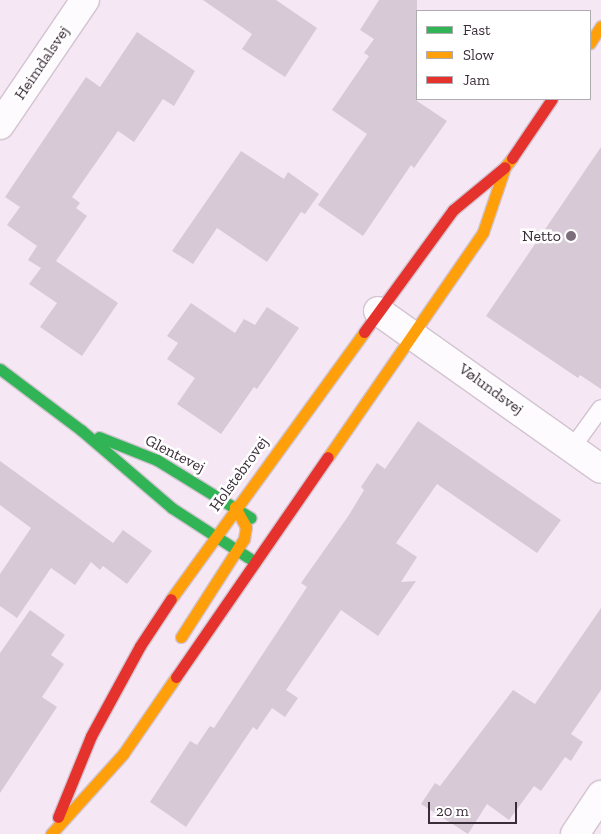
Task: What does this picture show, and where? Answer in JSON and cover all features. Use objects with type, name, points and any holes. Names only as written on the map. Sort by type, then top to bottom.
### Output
[{"type":"main road","points":[[591,41],[601,26]]},
{"type":"main road","name":"Holstebrovej","points":[[51,834],[123,754],[255,562],[267,528],[413,333],[482,232],[505,167],[551,100]]},
{"type":"main road","name":"Holstebrovej","points":[[51,834],[91,736],[140,646],[235,507],[453,210],[505,167]]},
{"type":"main road","name":"Glentevej","points":[[0,369],[80,430],[147,488],[255,562]]},
{"type":"main road","name":"Glentevej","points":[[80,430],[158,460],[267,528]]},
{"type":"main road","points":[[175,647],[238,551],[246,527],[235,507]]},
{"type":"main road","points":[[123,754],[130,721]]},
{"type":"street","name":"Heimdalsvej","points":[[0,125],[85,0]]},
{"type":"street","name":"Vølundsvej","points":[[378,311],[413,333],[601,469]]},
{"type":"street","points":[[575,834],[601,796]]},
{"type":"lane","points":[[572,448],[601,408]]},
{"type":"building","points":[[203,0],[276,0],[317,28],[285,77],[242,49],[252,34]]},
{"type":"building","points":[[379,0],[417,0],[416,100],[447,121],[414,168],[411,165],[363,236],[318,205],[367,134],[332,110],[369,56],[364,53],[374,39],[360,30]]},
{"type":"building","points":[[137,32],[195,71],[174,106],[163,99],[134,142],[118,131],[72,197],[80,203],[76,208],[87,216],[56,261],[118,303],[82,356],[40,327],[57,303],[29,284],[41,268],[28,260],[37,246],[7,225],[20,207],[5,197],[86,77],[100,87]]},
{"type":"building","name":"Netto","points":[[601,147],[601,389],[580,375],[578,378],[486,316]]},
{"type":"building","points":[[241,151],[284,179],[288,172],[319,194],[305,214],[301,212],[267,262],[217,228],[193,264],[172,251]]},
{"type":"building","points":[[191,303],[235,333],[244,319],[255,325],[267,307],[299,328],[257,389],[254,387],[221,434],[177,404],[195,378],[167,359],[178,343],[167,336]]},
{"type":"building","points":[[418,421],[561,520],[537,553],[437,484],[396,543],[417,557],[401,582],[416,581],[378,636],[341,610],[286,690],[298,698],[285,717],[272,708],[257,730],[253,727],[186,827],[150,802],[190,741],[197,745],[210,726],[214,728],[307,587],[301,583],[349,515],[364,490],[361,487],[377,463],[385,469]]},
{"type":"building","points":[[0,461],[113,543],[123,530],[152,551],[127,584],[103,566],[100,570],[91,562],[75,585],[51,568],[17,618],[0,606],[0,574],[31,528],[0,505]]},
{"type":"building","points":[[601,608],[601,690],[571,734],[583,742],[571,761],[565,757],[541,791],[534,786],[509,820],[487,804],[468,834],[421,804],[435,783],[440,786],[513,690],[535,704]]},
{"type":"building","points":[[30,610],[65,635],[51,655],[64,664],[42,697],[57,707],[0,793],[0,653]]},
{"type":"traffic: fast","points":[[0,369],[81,430],[172,508],[255,562]]},
{"type":"traffic: fast","points":[[99,437],[157,460],[251,518]]},
{"type":"traffic: slow","points":[[591,41],[601,26]]},
{"type":"traffic: slow","points":[[328,457],[483,232],[505,167],[512,158]]},
{"type":"traffic: slow","points":[[171,599],[364,332]]},
{"type":"traffic: slow","points":[[181,637],[244,539],[246,527],[235,507]]},
{"type":"traffic: slow","points":[[51,834],[123,754],[176,677]]},
{"type":"traffic: jam","points":[[512,158],[551,100]]},
{"type":"traffic: jam","points":[[364,332],[453,210],[505,167]]},
{"type":"traffic: jam","points":[[176,677],[328,457]]},
{"type":"traffic: jam","points":[[58,817],[91,736],[140,646],[171,599]]},
{"type":"place","name":"Netto","points":[[571,236]]}]
